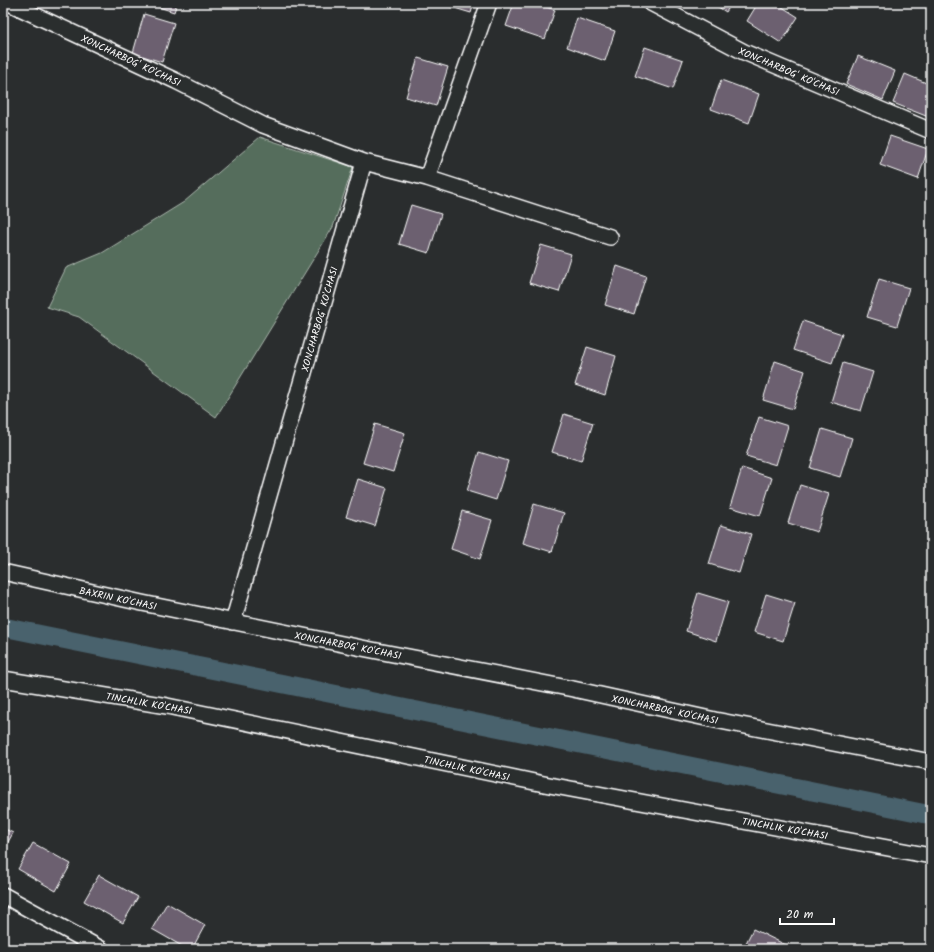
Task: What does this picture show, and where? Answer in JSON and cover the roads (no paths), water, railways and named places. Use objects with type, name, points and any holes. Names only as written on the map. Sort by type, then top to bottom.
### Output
[{"type":"street","name":"XONCHARBOG' KO'CHASI","points":[[9,3],[176,81],[263,125],[364,162],[427,178],[610,237]]},
{"type":"street","points":[[427,178],[489,3]]},
{"type":"street","name":"XONCHARBOG' KO'CHASI","points":[[651,3],[744,52],[931,131]]},
{"type":"street","name":"XONCHARBOG' KO'CHASI","points":[[364,162],[233,622],[573,689],[715,720],[931,762]]},
{"type":"street","name":"BAXRIN KO'CHASI","points":[[3,572],[233,622]]},
{"type":"street","name":"TINCHLIK KO'CHASI","points":[[3,679],[166,706],[544,784],[931,856]]},
{"type":"street","points":[[3,895],[101,949]]},
{"type":"waterway","points":[[3,627],[931,815]]}]
